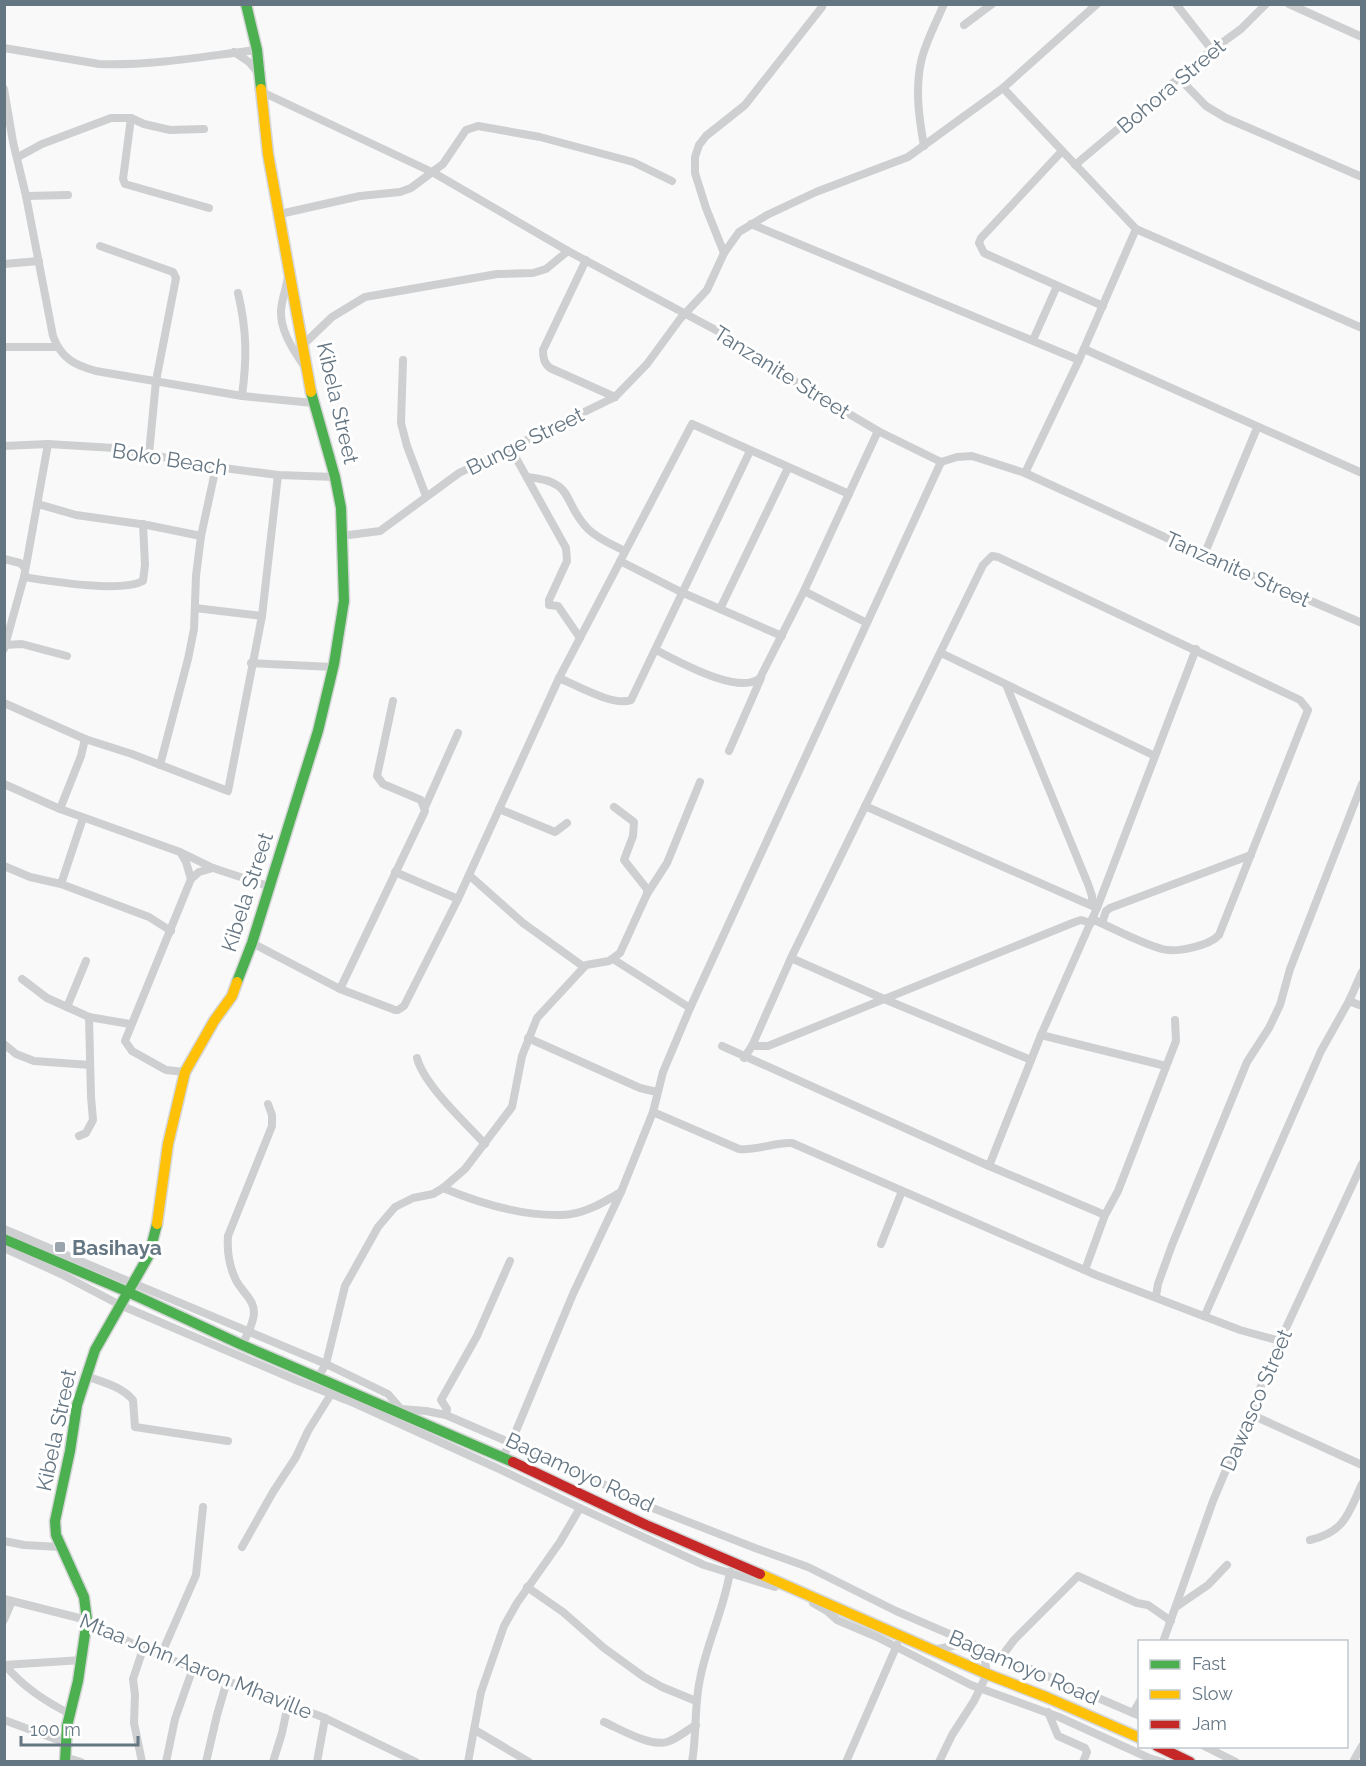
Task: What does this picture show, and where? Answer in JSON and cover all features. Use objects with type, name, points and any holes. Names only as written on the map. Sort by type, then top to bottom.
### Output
[{"type":"main road","name":"Kibela Street","points":[[65,1759],[70,1714],[82,1660],[87,1620],[84,1597],[60,1547],[55,1521],[77,1405],[95,1350],[149,1255],[156,1233],[163,1170],[185,1072],[214,1021],[232,996],[271,887],[318,731],[333,667],[344,601],[340,508],[335,477],[313,403],[268,154],[260,91],[262,78],[258,50],[246,4]]},
{"type":"main road","name":"Bagamoyo Road","points":[[4,1239],[131,1287],[242,1345],[318,1377],[334,1389],[400,1411],[646,1525],[987,1674],[1138,1737]]},
{"type":"main road","points":[[1161,1748],[1190,1761]]},
{"type":"street","points":[[924,146],[917,89],[921,60],[944,4]]},
{"type":"street","points":[[964,25],[992,4]]},
{"type":"street","name":"Tanzanite Street","points":[[1097,4],[1004,88],[908,158],[816,192],[739,232],[724,253],[712,282],[686,313],[878,431],[941,462],[957,457],[972,456],[1025,473],[1204,555],[1362,623]]},
{"type":"street","points":[[1176,4],[1212,50]]},
{"type":"street","name":"Bohora Street","points":[[1075,165],[1212,50],[1241,29],[1266,4]]},
{"type":"street","points":[[1289,4],[1362,37]]},
{"type":"street","points":[[724,253],[695,172],[695,157],[699,145],[706,136],[745,105],[822,7]]},
{"type":"street","points":[[4,48],[114,65],[142,64],[258,50]]},
{"type":"street","points":[[234,52],[249,62],[262,78]]},
{"type":"street","points":[[1179,78],[1206,106],[1226,118],[1362,177]]},
{"type":"street","points":[[1004,88],[1136,229],[1362,328]]},
{"type":"street","points":[[4,89],[9,143],[18,157],[57,347],[75,365],[96,371],[242,396],[313,403]]},
{"type":"street","points":[[260,91],[434,173],[568,251],[686,313]]},
{"type":"street","points":[[18,157],[42,144],[99,121],[118,117],[131,118],[144,124],[170,130],[204,129]]},
{"type":"street","points":[[131,118],[123,179],[125,184],[209,208]]},
{"type":"street","points":[[280,214],[360,196],[400,192],[411,188],[443,164],[466,130],[478,126],[540,137],[633,162],[672,181]]},
{"type":"street","points":[[1062,151],[981,237],[979,243],[984,253],[1103,306]]},
{"type":"street","points":[[26,196],[68,195]]},
{"type":"street","points":[[751,224],[1079,360]]},
{"type":"street","points":[[1025,473],[1079,360],[1136,229]]},
{"type":"street","points":[[100,246],[173,273],[176,278],[156,381],[150,454]]},
{"type":"street","points":[[304,344],[332,317],[365,297],[497,274],[533,273],[546,269],[568,251]]},
{"type":"street","points":[[586,260],[543,350],[544,360],[550,368],[615,397]]},
{"type":"street","points":[[4,264],[39,261]]},
{"type":"street","points":[[289,271],[281,307],[282,326],[289,343],[309,372]]},
{"type":"street","points":[[1033,340],[1057,286]]},
{"type":"street","points":[[238,293],[245,328],[247,358],[242,396]]},
{"type":"street","name":"Bunge Street","points":[[341,536],[380,531],[388,527],[459,473],[615,397],[647,364],[686,313]]},
{"type":"street","points":[[4,347],[57,347]]},
{"type":"street","points":[[1084,349],[1362,473]]},
{"type":"street","points":[[403,360],[401,423],[426,496]]},
{"type":"street","points":[[252,943],[340,989],[395,1010],[401,1009],[470,875],[559,678],[692,424],[849,494]]},
{"type":"street","points":[[1204,555],[1257,428]]},
{"type":"street","points":[[729,751],[878,431]]},
{"type":"street","points":[[48,444],[24,577],[5,647],[22,644],[67,656]]},
{"type":"street","name":"Boko Beach","points":[[4,446],[48,444],[114,448],[216,467],[278,475],[335,477]]},
{"type":"street","points":[[511,449],[566,548],[567,561],[549,600],[549,605],[558,606],[580,638]]},
{"type":"street","points":[[559,678],[587,691],[620,702],[631,700],[750,451]]},
{"type":"street","points":[[502,1457],[511,1443],[573,1294],[621,1192],[653,1112],[663,1072],[690,1008],[941,462]]},
{"type":"street","points":[[160,765],[194,629],[196,576],[201,536],[216,467]]},
{"type":"street","points":[[720,609],[788,468]]},
{"type":"street","points":[[4,704],[86,739],[228,791],[251,663],[262,616],[278,475]]},
{"type":"street","points":[[527,477],[549,480],[560,486],[587,528],[625,551]]},
{"type":"street","points":[[38,504],[76,515],[143,524],[201,536]]},
{"type":"street","points":[[24,577],[91,584],[135,585],[142,581],[145,565],[143,524]]},
{"type":"street","points":[[744,1058],[752,1046],[791,958],[984,565],[992,556],[1196,649],[1300,700],[1308,710],[1219,935],[1207,944],[1163,950],[1102,923],[1081,920],[768,1046],[757,1048],[752,1046]]},
{"type":"street","points":[[4,559],[20,563],[24,567]]},
{"type":"street","points":[[620,561],[681,592],[782,636]]},
{"type":"street","points":[[804,591],[867,623]]},
{"type":"street","points":[[195,608],[262,616]]},
{"type":"street","points":[[989,1166],[1041,1035],[1091,921],[1094,907],[1196,649]]},
{"type":"street","points":[[656,651],[729,682],[751,683],[763,674]]},
{"type":"street","points":[[941,653],[1155,756]]},
{"type":"street","points":[[251,663],[333,667]]},
{"type":"street","points":[[1007,686],[1088,884],[1094,907]]},
{"type":"street","points":[[393,701],[377,776],[384,784],[421,800],[425,807]]},
{"type":"street","points":[[340,989],[459,733]]},
{"type":"street","points":[[60,809],[86,739]]},
{"type":"street","points":[[318,1377],[326,1364],[345,1286],[378,1227],[395,1207],[413,1198],[433,1194],[465,1169],[512,1107],[528,1038],[537,1018],[584,967],[613,959],[620,953],[647,894],[667,863],[699,782]]},
{"type":"street","points":[[4,784],[83,818],[180,852],[213,868],[271,887]]},
{"type":"street","points":[[1156,1296],[1175,1235],[1246,1062],[1269,1028],[1280,1005],[1290,969],[1362,784]]},
{"type":"street","points":[[865,806],[1094,907]]},
{"type":"street","points":[[614,807],[634,822],[633,836],[624,860],[647,889],[647,894]]},
{"type":"street","points":[[499,809],[555,832],[567,823]]},
{"type":"street","points":[[61,884],[83,818]]},
{"type":"street","points":[[180,852],[191,879]]},
{"type":"street","points":[[1102,923],[1106,911],[1110,908],[1251,855]]},
{"type":"street","points":[[4,866],[30,877],[61,884],[149,917],[171,931]]},
{"type":"street","points":[[185,1072],[166,1070],[129,1049],[125,1041],[191,879],[199,872],[213,868]]},
{"type":"street","points":[[395,872],[458,899]]},
{"type":"street","points":[[470,875],[523,922],[584,967]]},
{"type":"street","points":[[791,958],[1031,1060]]},
{"type":"street","points":[[613,959],[690,1008]]},
{"type":"street","points":[[67,1006],[86,961]]},
{"type":"street","points":[[1205,1315],[1322,1051],[1362,972]]},
{"type":"street","points":[[22,979],[47,998],[89,1017],[130,1024]]},
{"type":"street","points":[[1349,1001],[1362,1006]]},
{"type":"street","points":[[79,1136],[86,1133],[93,1120],[89,1017]]},
{"type":"street","points":[[1085,1270],[1176,1041],[1175,1020]]},
{"type":"street","points":[[1041,1035],[1166,1066]]},
{"type":"street","points":[[528,1038],[640,1088],[657,1092]]},
{"type":"street","points":[[4,1044],[16,1054],[34,1061],[90,1065]]},
{"type":"street","points":[[722,1046],[744,1058],[1105,1215]]},
{"type":"street","points":[[417,1058],[428,1081],[485,1144]]},
{"type":"street","points":[[242,1345],[253,1320],[253,1304],[250,1297],[236,1282],[231,1271],[227,1249],[228,1236],[272,1125],[272,1114],[268,1104]]},
{"type":"street","points":[[653,1112],[739,1149],[747,1150],[784,1142],[792,1143],[1085,1270],[1240,1330],[1280,1341]]},
{"type":"street","name":"Dawasco Street","points":[[1163,1640],[1213,1501],[1280,1341],[1362,1164]]},
{"type":"street","points":[[443,1188],[493,1205],[525,1212],[562,1215],[588,1210],[621,1192]]},
{"type":"street","points":[[881,1244],[902,1191]]},
{"type":"street","points":[[4,1229],[105,1272],[131,1287],[326,1364],[388,1394],[400,1411],[426,1411],[446,1416],[585,1475],[645,1505],[808,1567],[896,1611],[1136,1715]]},
{"type":"street","points":[[4,1248],[61,1274],[120,1305],[298,1381],[334,1389],[704,1565],[810,1601],[837,1620],[877,1637],[980,1689],[1049,1713],[1148,1760],[1163,1761]]},
{"type":"street","points":[[446,1416],[447,1409],[441,1400],[477,1336],[510,1261]]},
{"type":"street","points":[[86,1376],[121,1389],[131,1397],[135,1427],[228,1441]]},
{"type":"street","points":[[242,1547],[334,1389]]},
{"type":"street","points":[[1250,1414],[1362,1465]]},
{"type":"street","points":[[1310,1540],[1333,1533],[1350,1511],[1362,1484]]},
{"type":"street","points":[[161,1655],[196,1575],[203,1507]]},
{"type":"street","points":[[468,1761],[482,1692],[504,1626],[580,1508]]},
{"type":"street","points":[[4,1541],[24,1545],[60,1547]]},
{"type":"street","points":[[1175,1608],[1208,1585],[1227,1565]]},
{"type":"street","points":[[692,1761],[696,1701],[707,1647],[723,1608],[730,1572]]},
{"type":"street","points":[[1002,1656],[1014,1640],[1078,1576],[1137,1603],[1148,1605],[1171,1621]]},
{"type":"street","points":[[527,1587],[644,1677],[696,1701]]},
{"type":"street","points":[[4,1620],[8,1600]]},
{"type":"street","name":"Mtaa John Aaron Mhaville","points":[[8,1600],[87,1620],[143,1649],[325,1718],[404,1759],[416,1761]]},
{"type":"street","points":[[846,1761],[901,1635]]},
{"type":"street","points":[[934,1650],[957,1645],[981,1646]]},
{"type":"street","points":[[939,1761],[987,1674],[981,1646]]},
{"type":"street","points":[[142,1761],[134,1723],[135,1695],[132,1679],[143,1649]]},
{"type":"street","points":[[5,1665],[82,1660]]},
{"type":"street","points":[[5,1665],[17,1680],[41,1698],[70,1714]]},
{"type":"street","points":[[166,1761],[175,1719],[193,1668]]},
{"type":"street","points":[[206,1761],[227,1681]]},
{"type":"street","points":[[1046,1697],[1049,1713],[1058,1736],[1085,1748],[1087,1752],[1083,1761]]},
{"type":"street","points":[[273,1761],[288,1704]]},
{"type":"street","points":[[317,1761],[325,1718]]},
{"type":"street","points":[[4,1720],[66,1743]]},
{"type":"street","points":[[604,1722],[657,1742],[667,1742],[696,1725]]},
{"type":"street","points":[[475,1730],[529,1761]]},
{"type":"street","points":[[1353,1761],[1362,1746]]},
{"type":"street","points":[[1208,1748],[1236,1761]]},
{"type":"street","points":[[65,1759],[81,1761]]},
{"type":"traffic: fast","points":[[246,4],[257,50],[261,89]]},
{"type":"traffic: fast","points":[[237,982],[252,943],[318,731],[334,664],[344,601],[341,508],[335,477],[311,392]]},
{"type":"traffic: fast","points":[[65,1762],[67,1726],[78,1681],[87,1620],[84,1597],[56,1535],[55,1521],[77,1405],[95,1350],[149,1255],[157,1224]]},
{"type":"traffic: fast","points":[[4,1239],[513,1462]]},
{"type":"traffic: slow","points":[[261,89],[268,154],[311,392]]},
{"type":"traffic: slow","points":[[157,1224],[168,1144],[185,1072],[214,1021],[232,996],[237,982]]},
{"type":"traffic: slow","points":[[760,1574],[987,1674],[1138,1737]]},
{"type":"traffic: jam","points":[[513,1462],[646,1525],[760,1574]]},
{"type":"traffic: jam","points":[[1161,1748],[1190,1762]]},
{"type":"place","name":"Basihaya","points":[[60,1247]]}]
